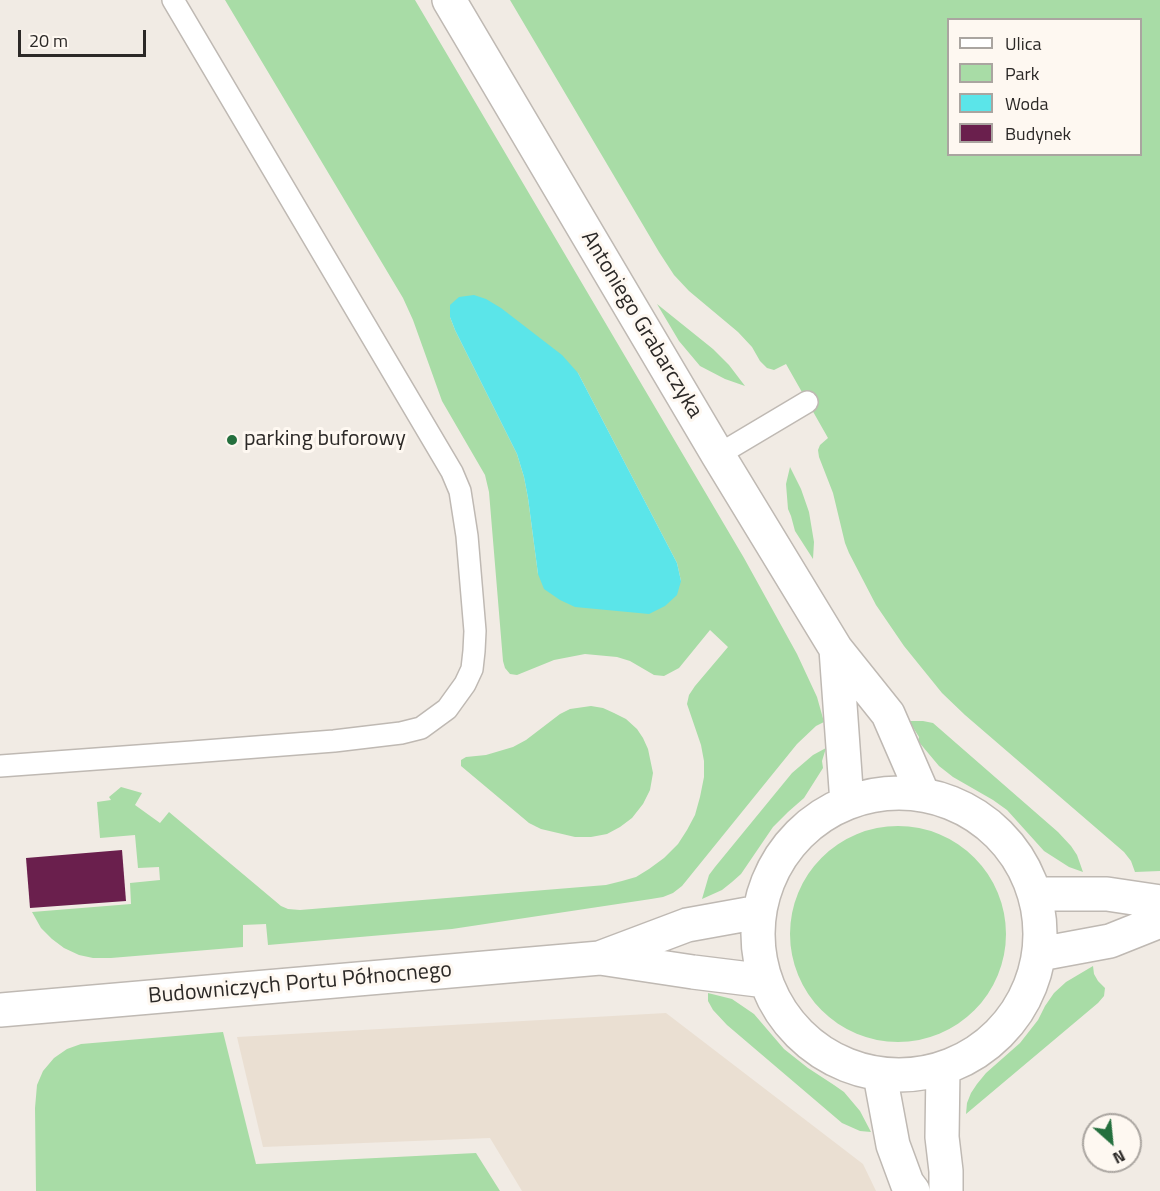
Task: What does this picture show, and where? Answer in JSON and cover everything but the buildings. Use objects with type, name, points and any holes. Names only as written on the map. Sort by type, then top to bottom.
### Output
[{"type":"street","name":"Antoniego Grabarczyka","points":[[449,0],[836,649],[888,714],[921,790]]},
{"type":"street","name":"Antoniego Grabarczyka","points":[[836,649],[847,803]]},
{"type":"street","points":[[921,790],[971,812],[999,834],[1021,862],[1035,894],[1041,924],[1040,954],[1029,992],[1008,1026],[978,1052],[943,1069],[912,1076],[880,1075],[841,1064],[808,1043],[781,1013],[766,981],[758,945],[759,912],[770,876],[790,843],[818,818],[847,803],[877,794],[921,790]]},
{"type":"street","points":[[1035,894],[1107,894],[1160,902]]},
{"type":"street","name":"Budowniczych Portu Północnego","points":[[600,958],[687,926],[759,912]]},
{"type":"street","points":[[1040,954],[1110,941],[1160,921]]},
{"type":"street","name":"Budowniczych Portu Północnego","points":[[0,1010],[600,958],[766,981]]},
{"type":"street","points":[[943,1069],[942,1137],[946,1191]]},
{"type":"street","points":[[880,1075],[893,1145],[907,1183],[913,1191]]},
{"type":"lane","points":[[0,766],[401,734],[421,728],[447,709],[465,684],[472,669],[475,631],[467,536],[460,491],[452,472],[173,0]]},
{"type":"lane","points":[[718,454],[807,402]]},
{"type":"shaded area","points":[[666,1013],[863,1164],[876,1191],[522,1191],[490,1138],[263,1147],[237,1037]]},
{"type":"green space","points":[[225,0],[415,0],[744,558],[797,654],[817,697],[824,722],[816,726],[797,744],[682,886],[663,897],[452,929],[268,945],[266,924],[243,925],[243,947],[111,958],[93,958],[64,948],[41,928],[32,912],[131,904],[130,883],[160,880],[159,867],[138,868],[135,835],[100,838],[97,802],[111,800],[109,797],[121,787],[142,793],[135,805],[160,823],[169,812],[281,906],[300,910],[606,885],[636,877],[664,858],[678,844],[695,815],[704,777],[704,761],[687,704],[689,695],[695,686],[728,647],[710,630],[679,668],[664,676],[654,675],[630,661],[617,657],[585,654],[554,660],[517,675],[510,674],[503,661],[489,492],[485,475],[442,401],[403,298]],"holes":[[[450,317],[578,373],[677,563],[681,581],[538,574],[528,498],[517,454]]]},
{"type":"green space","points":[[510,0],[1160,0],[1160,871],[1135,872],[1124,852],[942,693],[904,646],[876,605],[849,553],[833,493],[819,457],[820,445],[828,438],[786,364],[774,370],[767,368],[738,332],[689,291],[674,275]]},
{"type":"green space","points":[[657,304],[713,349],[745,386],[700,366],[679,341]]},
{"type":"green space","points":[[790,467],[809,512],[814,542],[813,559],[795,531],[788,509],[786,484]]},
{"type":"green space","points":[[591,706],[603,708],[626,719],[637,729],[648,749],[653,773],[650,790],[643,804],[632,818],[607,834],[575,837],[541,829],[529,823],[461,766],[461,760],[466,757],[486,755],[513,747],[570,709]]},
{"type":"green space","points":[[909,721],[933,723],[1058,832],[1077,855],[1083,872],[1069,867],[1044,851],[1007,810],[939,766],[918,741],[919,737]]},
{"type":"green space","points":[[826,748],[822,761],[823,768],[804,798],[773,827],[741,874],[722,890],[702,899],[709,875],[792,773],[813,755]]},
{"type":"green space","points":[[909,826],[949,839],[967,850],[982,865],[998,893],[1006,923],[1006,945],[998,975],[982,1003],[967,1018],[939,1034],[919,1040],[887,1042],[847,1029],[829,1018],[814,1003],[798,975],[792,955],[790,923],[803,883],[814,865],[829,850],[857,834],[877,828]]},
{"type":"green space","points":[[1093,966],[1094,974],[1105,988],[1104,996],[1098,1003],[966,1114],[967,1103],[977,1084],[1020,1043],[1038,1020],[1054,993],[1066,982]]},
{"type":"green space","points":[[708,993],[732,999],[754,1014],[784,1049],[844,1092],[860,1111],[871,1132],[860,1131],[842,1123],[727,1025],[713,1010],[708,1001]]},
{"type":"green space","points":[[223,1032],[256,1164],[476,1153],[500,1191],[36,1191],[37,1085],[43,1071],[54,1058],[67,1049],[81,1044]]},
{"type":"water","points":[[474,295],[501,308],[562,355],[578,373],[677,563],[681,581],[677,595],[665,606],[649,614],[575,607],[544,589],[538,574],[528,498],[517,454],[450,317],[450,305],[459,297]]},
{"type":"place","name":"parking buforowy","points":[[232,440]]}]
